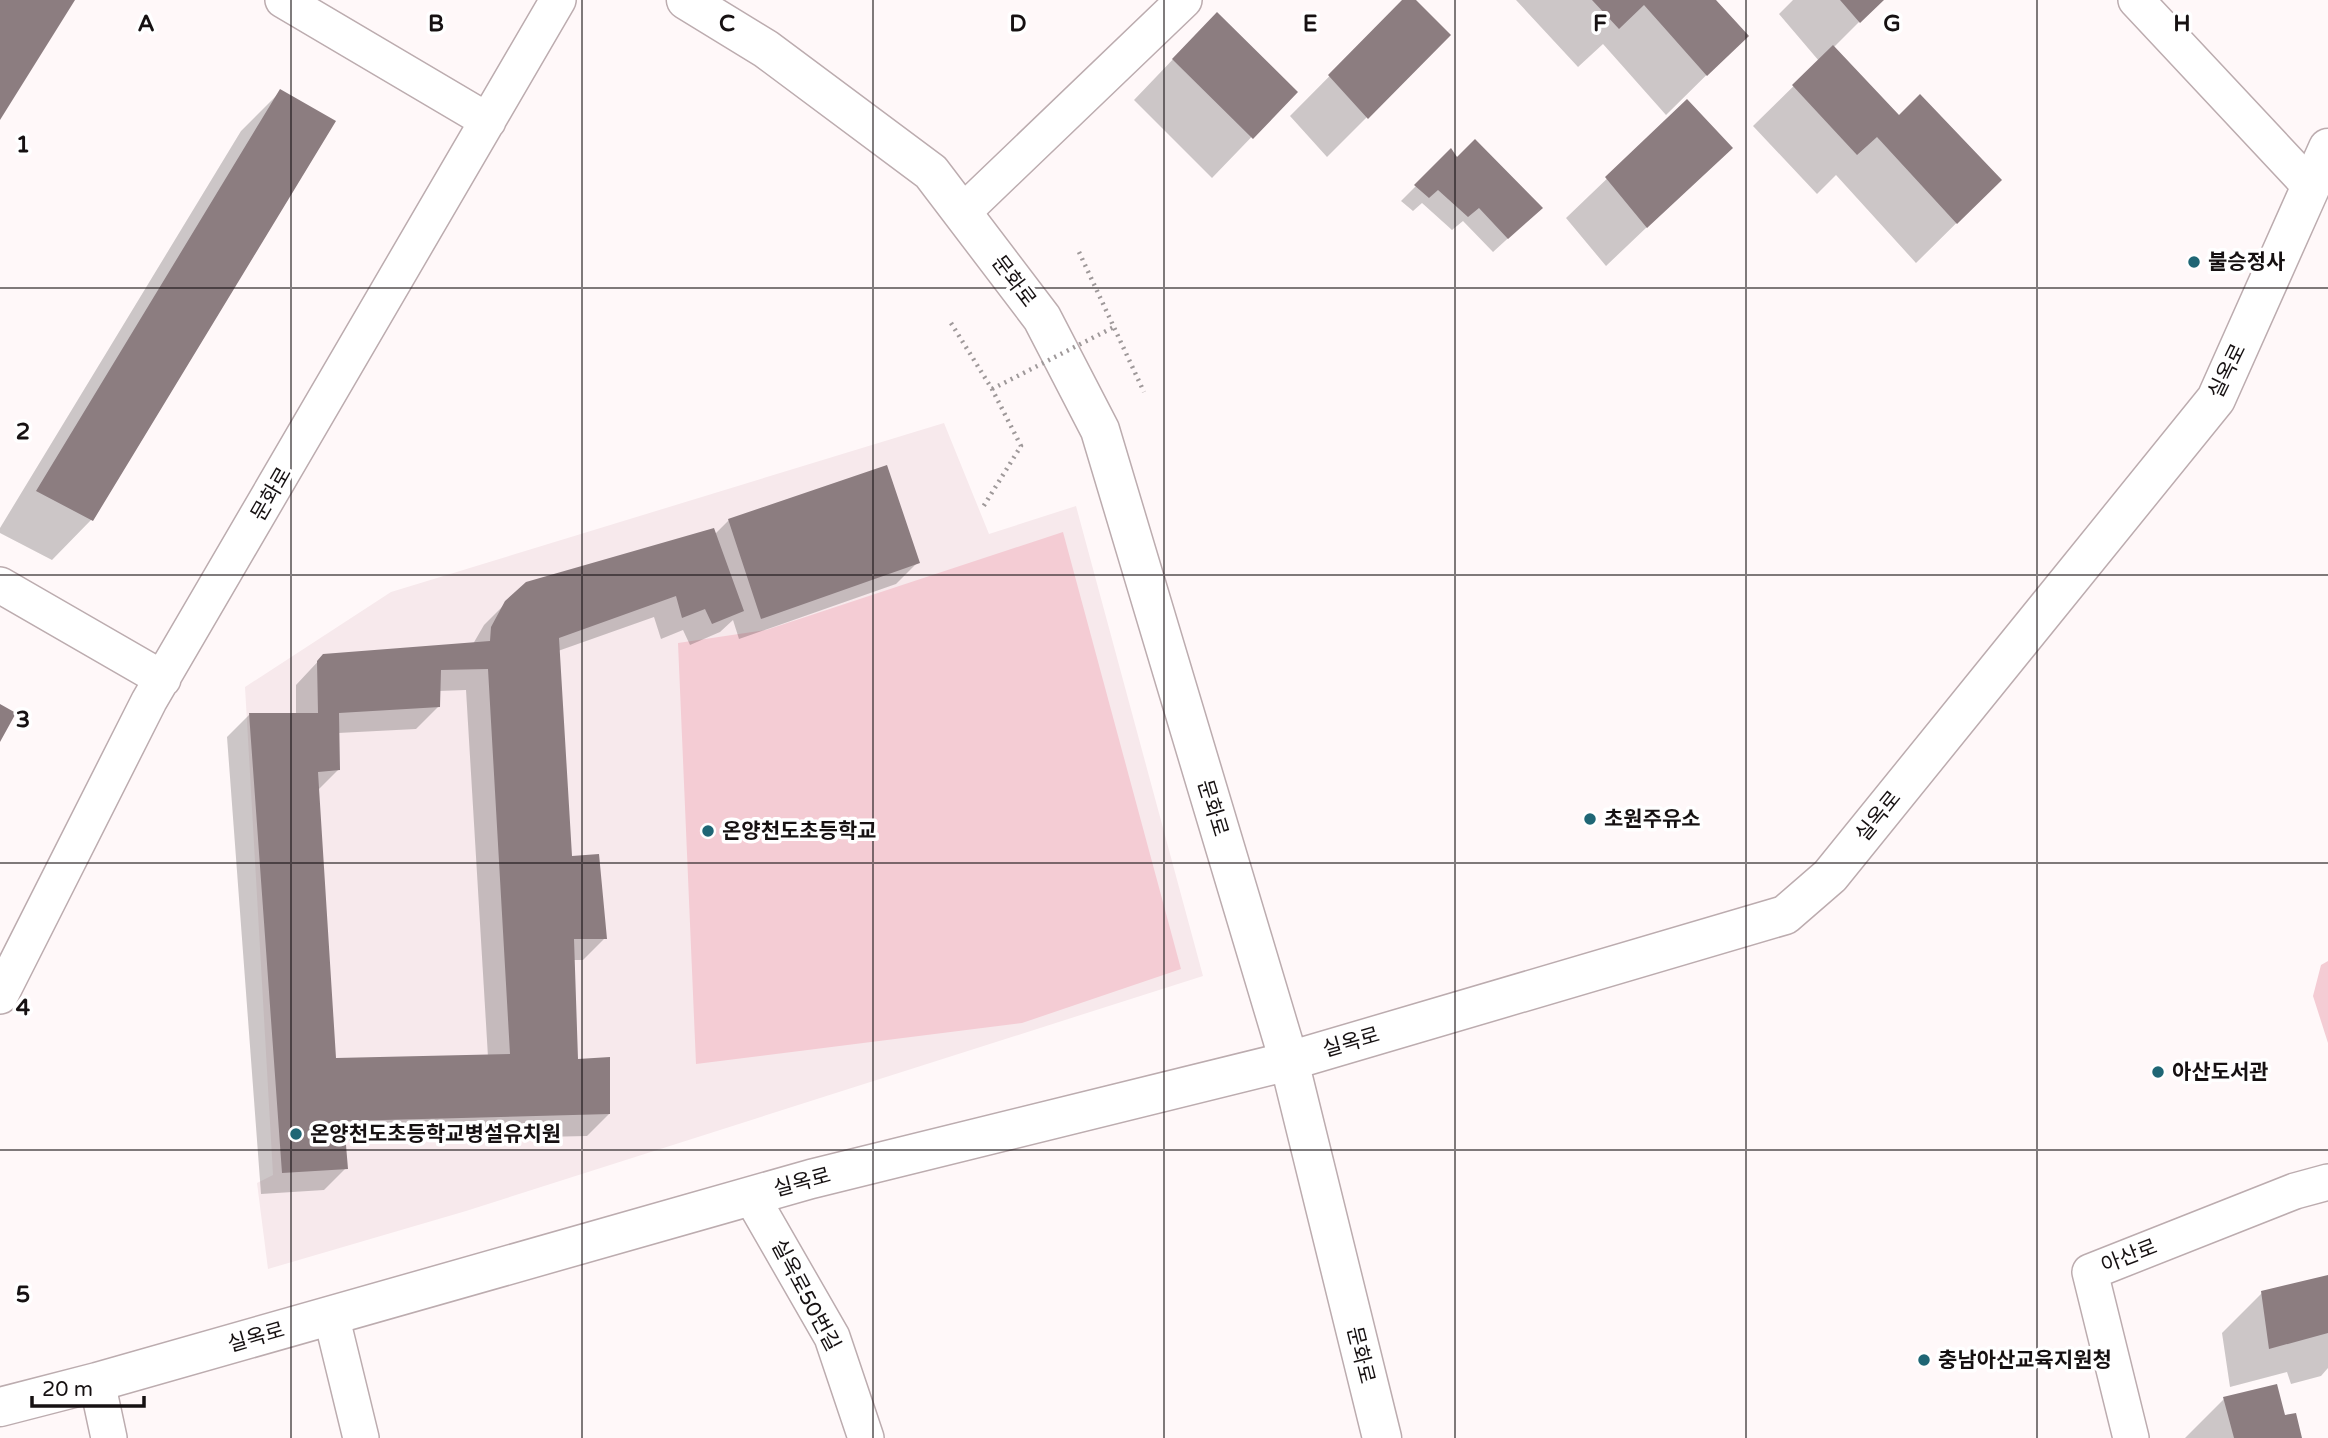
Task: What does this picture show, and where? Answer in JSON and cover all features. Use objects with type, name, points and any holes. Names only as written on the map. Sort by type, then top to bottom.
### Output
[{"type":"street","points":[[283,0],[488,121]]},
{"type":"street","name":"문화로","points":[[0,996],[163,680],[558,0]]},
{"type":"street","name":"문화로","points":[[686,0],[766,48],[931,172],[1042,318],[1100,430],[1289,1061],[1382,1438]]},
{"type":"street","points":[[962,213],[1184,0]]},
{"type":"street","points":[[2136,0],[2311,187]]},
{"type":"street","name":"실옥로","points":[[0,1407],[97,1382],[811,1179],[1289,1061],[1785,915],[1830,876],[2216,399],[2328,148]]},
{"type":"street","points":[[0,584],[163,680]]},
{"type":"street","name":"아산로","points":[[2131,1438],[2090,1272],[2295,1191],[2328,1182]]},
{"type":"street","name":"실옥로50번길","points":[[751,1196],[832,1336],[866,1438]]},
{"type":"street","points":[[331,1315],[361,1438]]},
{"type":"street","points":[[97,1382],[110,1438]]},
{"type":"path","points":[[1079,252],[1144,392]]},
{"type":"path","points":[[951,323],[992,389],[1021,446],[983,508]]},
{"type":"path","points":[[992,389],[1114,327]]},
{"type":"shaded area","name":"온양천도초등학교","points":[[944,423],[989,534],[1076,506],[1203,976],[466,1211],[268,1269],[257,1183],[273,1175],[245,687],[391,592]]},
{"type":"shaded area","points":[[1063,532],[1181,969],[1022,1023],[696,1064],[678,643],[766,630]]},
{"type":"shaded area","points":[[2328,961],[2328,1043],[2313,996],[2321,965]]},
{"type":"building","points":[[0,0],[75,0],[0,120]]},
{"type":"building","points":[[1402,0],[1416,0],[1451,35],[1368,119],[1328,75]]},
{"type":"building","points":[[1592,0],[1716,0],[1749,36],[1707,76],[1644,5],[1619,29]]},
{"type":"building","points":[[1840,0],[1884,0],[1860,23]]},
{"type":"building","points":[[1217,12],[1298,92],[1253,139],[1172,59]]},
{"type":"building","points":[[1833,45],[1899,115],[1920,94],[2002,180],[1957,224],[1877,137],[1857,155],[1792,85]]},
{"type":"building","points":[[280,89],[336,121],[93,521],[36,491]]},
{"type":"building","points":[[1687,99],[1733,148],[1647,228],[1605,177]]},
{"type":"building","points":[[1475,139],[1543,208],[1508,239],[1479,208],[1468,217],[1438,190],[1429,198],[1414,185],[1451,148],[1457,157]]},
{"type":"building","points":[[887,465],[920,563],[761,619],[728,519]]},
{"type":"building","points":[[714,528],[744,611],[712,624],[705,609],[682,618],[676,596],[559,638],[572,856],[599,854],[607,939],[574,939],[578,1059],[610,1057],[610,1114],[344,1121],[348,1169],[282,1173],[249,713],[318,713],[317,661],[323,654],[490,641],[491,627],[505,601],[526,582]],"holes":[[[488,669],[510,1054],[336,1058],[318,772],[340,770],[339,713],[440,707],[441,670]]]},
{"type":"building","points":[[0,704],[16,713],[0,742]]},
{"type":"building","points":[[2328,1275],[2328,1333],[2269,1349],[2261,1291]]},
{"type":"building","points":[[2277,1384],[2285,1415],[2296,1413],[2302,1438],[2234,1438],[2223,1397]]},
{"type":"place","name":"불승정사","points":[[2194,262]]},
{"type":"place","name":"초원주유소","points":[[1590,819]]},
{"type":"place","name":"온양천도초등학교","points":[[708,831]]},
{"type":"place","name":"아산도서관","points":[[2158,1072]]},
{"type":"place","name":"온양천도초등학교병설유치원","points":[[296,1134]]},
{"type":"place","name":"충남아산교육지원청","points":[[1924,1360]]}]
